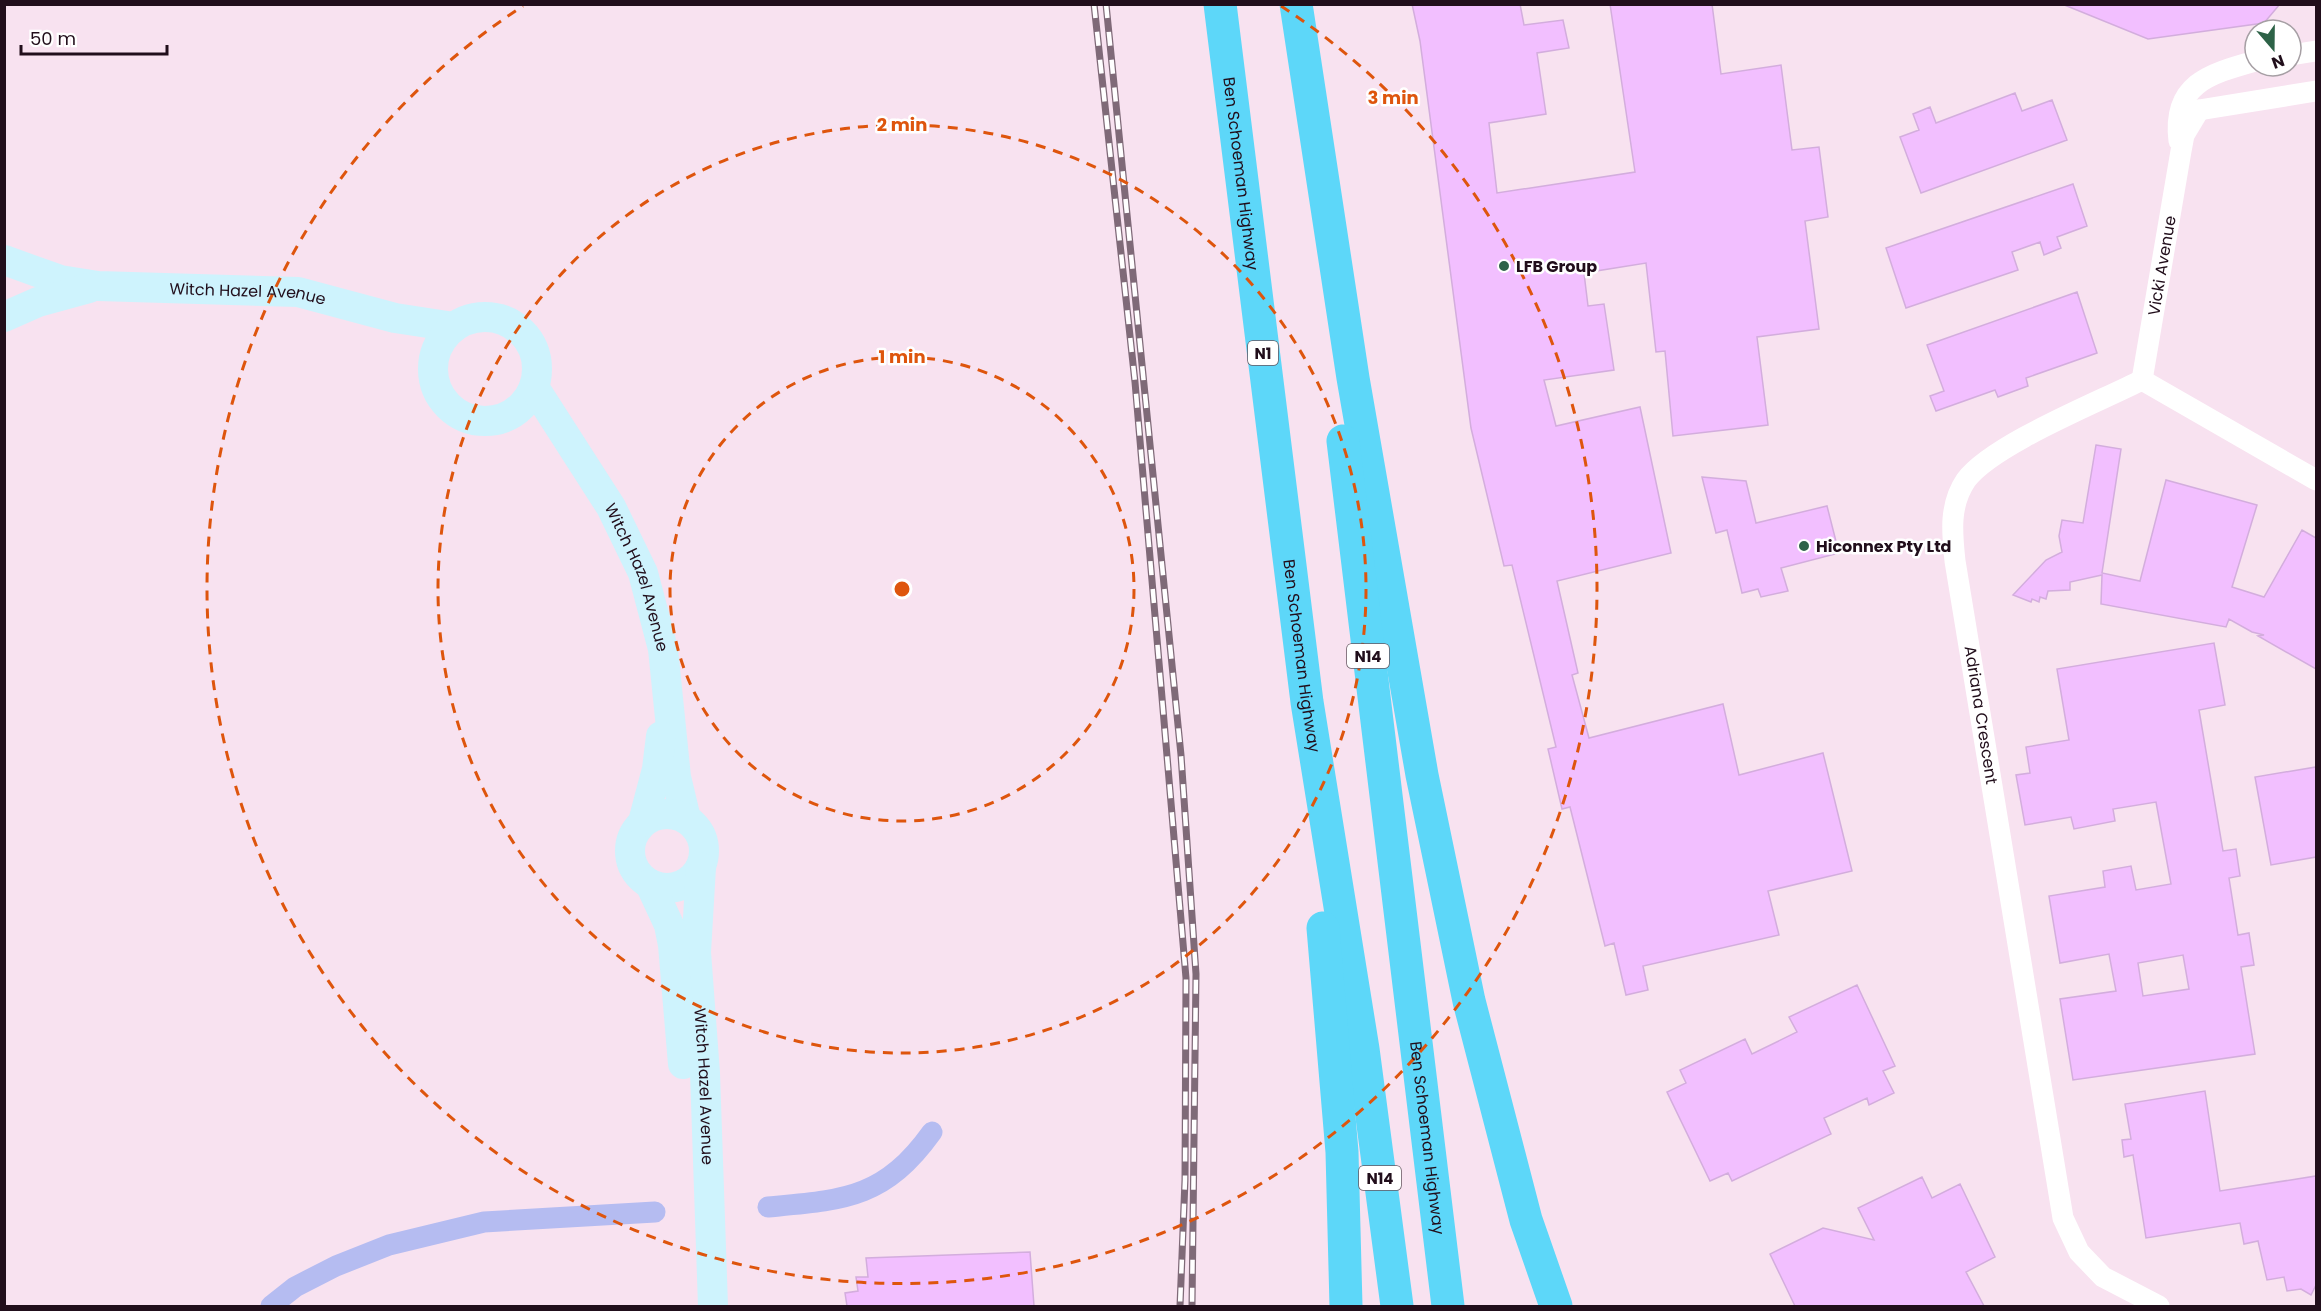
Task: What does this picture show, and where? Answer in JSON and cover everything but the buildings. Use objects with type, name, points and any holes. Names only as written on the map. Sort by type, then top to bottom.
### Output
[{"type":"highway","name":"Ben Schoeman Highway","points":[[1220,4],[1307,702],[1363,1049],[1397,1306]]},
{"type":"highway","name":"Ben Schoeman Highway","points":[[1292,4],[1422,1112],[1448,1306]]},
{"type":"highway","points":[[1296,4],[1353,378],[1422,775],[1469,1000],[1526,1220],[1556,1306]]},
{"type":"highway","points":[[1307,702],[1342,1152],[1346,1306]]},
{"type":"highway","points":[[1363,1049],[1369,1215],[1378,1306]]},
{"type":"street","name":"Vicki Avenue","points":[[2142,380],[2181,151],[2195,85],[2213,73],[2243,64]]},
{"type":"street","points":[[2191,104],[2316,92]]},
{"type":"street","points":[[4,261],[10,273],[12,289],[4,315]]},
{"type":"street","name":"Witch Hazel Avenue","points":[[4,261],[60,280],[98,286],[298,292],[395,318],[454,327]]},
{"type":"street","name":"Witch Hazel Avenue","points":[[4,315],[48,299],[98,286]]},
{"type":"street","points":[[482,317],[498,318],[524,334],[533,348],[537,374],[534,387],[522,406],[513,413],[491,421],[463,416],[448,406],[438,393],[433,378],[433,362],[444,336],[454,327],[482,317]]},
{"type":"street","points":[[395,318],[433,362]]},
{"type":"street","points":[[2142,380],[2316,480]]},
{"type":"street","name":"Adriana Crescent","points":[[2142,380],[2008,447],[1982,463],[1966,481],[1955,504],[1951,528],[2063,1218],[2079,1252],[2103,1277],[2159,1306]]},
{"type":"street","name":"Witch Hazel Avenue","points":[[534,387],[611,507],[643,573],[663,650],[666,694],[678,786],[686,819]]},
{"type":"street","points":[[513,413],[565,438]]},
{"type":"street","name":"Witch Hazel Avenue","points":[[643,822],[657,769],[666,694]]},
{"type":"street","points":[[664,813],[686,819],[698,829],[705,850],[701,867],[694,877],[673,888],[650,884],[640,877],[630,855],[630,843],[643,822],[664,813]]},
{"type":"street","name":"Witch Hazel Avenue","points":[[701,867],[696,952],[705,1072],[713,1306]]},
{"type":"street","name":"Witch Hazel Avenue","points":[[650,884],[669,925],[673,945],[686,1104],[696,1306]]},
{"type":"waterway","points":[[768,1207],[819,1202],[860,1192],[897,1171],[932,1132]]},
{"type":"waterway","points":[[271,1306],[295,1287],[336,1266],[389,1245],[484,1222],[655,1212]]},
{"type":"railway","points":[[1094,4],[1135,382],[1186,978],[1185,1180],[1180,1306]]},
{"type":"railway","points":[[1106,4],[1181,755],[1196,974],[1192,1306]]},
{"type":"place","name":"LFB Group","points":[[1504,266]]},
{"type":"place","name":"Hiconnex Pty Ltd","points":[[1804,546]]}]
